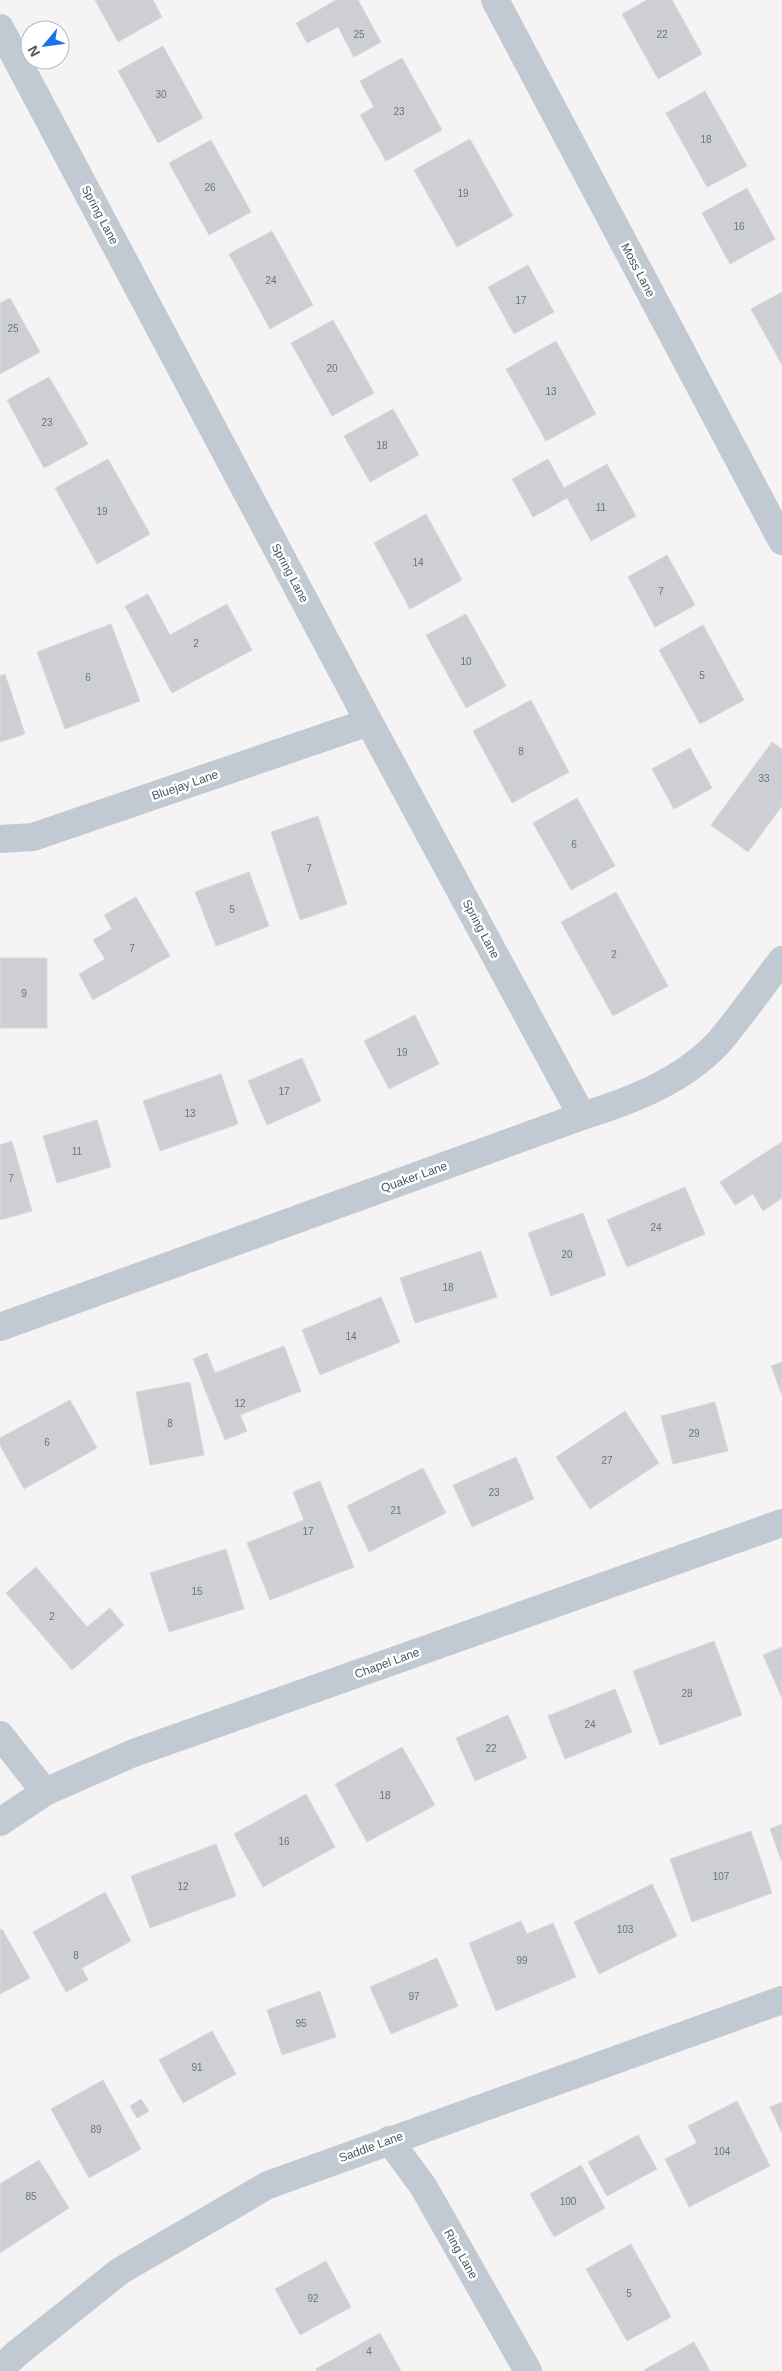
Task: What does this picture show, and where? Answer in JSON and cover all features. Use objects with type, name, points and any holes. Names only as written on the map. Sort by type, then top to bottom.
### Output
[{"type":"street","name":"Moss Lane","points":[[495,0],[782,541]]},
{"type":"street","name":"Spring Lane","points":[[0,28],[369,722],[582,1116]]},
{"type":"street","name":"Bluejay Lane","points":[[0,839],[33,838],[369,722]]},
{"type":"street","name":"Quaker Lane","points":[[0,1327],[582,1116],[631,1101],[686,1070],[718,1043],[782,960]]},
{"type":"street","name":"Chapel Lane","points":[[0,1822],[44,1792],[131,1754],[782,1523]]},
{"type":"street","points":[[0,1735],[44,1792]]},
{"type":"street","name":"Saddle Lane","points":[[0,2370],[15,2355],[120,2271],[268,2185],[782,2000]]},
{"type":"street","name":"Ring Lane","points":[[389,2140],[423,2186],[528,2371]]},
{"type":"building","points":[[95,0],[153,0],[162,17],[118,42]]},
{"type":"building","points":[[336,0],[358,0],[381,42],[354,57],[338,27],[307,43],[296,23]]},
{"type":"building","points":[[647,0],[672,0],[702,54],[658,79],[622,14]]},
{"type":"building","points":[[163,46],[203,118],[158,143],[118,71]]},
{"type":"building","points":[[402,58],[442,130],[386,161],[360,115],[374,107],[360,81]]},
{"type":"building","points":[[705,91],[747,166],[707,187],[666,113]]},
{"type":"building","points":[[470,139],[513,216],[457,247],[414,170]]},
{"type":"building","points":[[211,140],[251,212],[209,235],[169,163]]},
{"type":"building","points":[[747,188],[775,239],[730,264],[702,213]]},
{"type":"building","points":[[272,231],[313,305],[270,329],[229,254]]},
{"type":"building","points":[[528,265],[554,312],[514,334],[488,287]]},
{"type":"building","points":[[782,292],[782,365],[751,309]]},
{"type":"building","points":[[10,298],[40,352],[0,374],[0,303]]},
{"type":"building","points":[[333,320],[374,393],[332,416],[291,343]]},
{"type":"building","points":[[556,341],[596,414],[546,441],[506,369]]},
{"type":"building","points":[[49,377],[88,444],[44,468],[7,400]]},
{"type":"building","points":[[393,409],[419,455],[370,482],[344,436]]},
{"type":"building","points":[[108,459],[150,534],[97,564],[55,488]]},
{"type":"building","points":[[548,459],[564,488],[607,464],[636,516],[591,541],[567,498],[533,517],[512,479]]},
{"type":"building","points":[[426,514],[462,580],[410,609],[374,543]]},
{"type":"building","points":[[667,555],[695,605],[655,627],[628,577]]},
{"type":"building","points":[[148,594],[170,635],[227,604],[252,650],[172,693],[125,606]]},
{"type":"building","points":[[466,614],[506,686],[466,708],[426,635]]},
{"type":"building","points":[[111,624],[140,701],[65,729],[37,652]]},
{"type":"building","points":[[703,625],[744,700],[700,724],[659,650]]},
{"type":"building","points":[[5,674],[25,734],[0,742],[0,676]]},
{"type":"building","points":[[531,700],[569,772],[512,803],[473,731]]},
{"type":"building","points":[[772,742],[782,749],[782,806],[748,852],[711,825]]},
{"type":"building","points":[[690,748],[712,788],[674,809],[652,769]]},
{"type":"building","points":[[577,798],[615,866],[571,890],[533,823]]},
{"type":"building","points":[[318,816],[347,904],[300,920],[271,832]]},
{"type":"building","points":[[249,872],[269,926],[216,946],[195,892]]},
{"type":"building","points":[[616,892],[668,986],[613,1016],[561,922]]},
{"type":"building","points":[[136,897],[170,956],[93,1000],[79,974],[105,959],[93,940],[112,929],[104,915]]},
{"type":"building","points":[[0,958],[47,958],[47,1028],[0,1028]]},
{"type":"building","points":[[415,1015],[439,1064],[389,1089],[364,1041]]},
{"type":"building","points":[[302,1058],[321,1101],[267,1125],[248,1081]]},
{"type":"building","points":[[221,1074],[238,1124],[160,1151],[143,1101]]},
{"type":"building","points":[[97,1120],[111,1167],[57,1183],[43,1136]]},
{"type":"building","points":[[12,1141],[32,1211],[0,1220],[0,1145]]},
{"type":"building","points":[[782,1142],[782,1198],[763,1211],[753,1194],[735,1205],[720,1182]]},
{"type":"building","points":[[685,1187],[705,1234],[627,1267],[607,1220]]},
{"type":"building","points":[[583,1213],[606,1275],[551,1296],[528,1233]]},
{"type":"building","points":[[481,1251],[497,1297],[415,1323],[400,1278]]},
{"type":"building","points":[[381,1297],[400,1342],[320,1375],[302,1330]]},
{"type":"building","points":[[284,1346],[301,1391],[240,1415],[247,1431],[225,1440],[193,1359],[207,1353],[215,1373]]},
{"type":"building","points":[[782,1362],[782,1395],[771,1366]]},
{"type":"building","points":[[190,1382],[204,1455],[150,1465],[136,1392]]},
{"type":"building","points":[[70,1400],[97,1448],[24,1489],[0,1445],[0,1438]]},
{"type":"building","points":[[715,1402],[728,1451],[673,1464],[661,1416]]},
{"type":"building","points":[[625,1411],[659,1463],[590,1509],[556,1457]]},
{"type":"building","points":[[516,1457],[534,1499],[472,1527],[453,1485]]},
{"type":"building","points":[[423,1468],[446,1513],[369,1552],[347,1506]]},
{"type":"building","points":[[320,1481],[354,1567],[270,1600],[247,1543],[304,1520],[293,1492]]},
{"type":"building","points":[[226,1549],[244,1609],[169,1632],[150,1573]]},
{"type":"building","points":[[36,1567],[87,1627],[110,1608],[124,1625],[72,1670],[6,1593]]},
{"type":"building","points":[[714,1641],[742,1715],[660,1745],[633,1671]]},
{"type":"building","points":[[782,1647],[782,1698],[763,1655]]},
{"type":"building","points":[[615,1689],[632,1732],[565,1759],[548,1716]]},
{"type":"building","points":[[508,1715],[527,1758],[475,1781],[456,1738]]},
{"type":"building","points":[[402,1747],[435,1805],[367,1842],[335,1784]]},
{"type":"building","points":[[306,1794],[335,1847],[263,1887],[234,1834]]},
{"type":"building","points":[[782,1824],[782,1862],[770,1829]]},
{"type":"building","points":[[751,1831],[772,1893],[692,1922],[670,1859]]},
{"type":"building","points":[[216,1844],[236,1896],[150,1928],[131,1876]]},
{"type":"building","points":[[652,1884],[677,1936],[599,1974],[574,1922]]},
{"type":"building","points":[[105,1892],[131,1941],[82,1968],[88,1980],[66,1992],[33,1932]]},
{"type":"building","points":[[521,1921],[527,1934],[553,1923],[576,1977],[496,2011],[469,1943]]},
{"type":"building","points":[[2,1929],[30,1978],[0,1994],[0,1930]]},
{"type":"building","points":[[437,1958],[458,2006],[391,2034],[370,1987]]},
{"type":"building","points":[[320,1991],[336,2037],[282,2055],[267,2010]]},
{"type":"building","points":[[212,2031],[236,2074],[183,2103],[159,2060]]},
{"type":"building","points":[[103,2080],[141,2149],[89,2178],[51,2109]]},
{"type":"building","points":[[141,2099],[149,2111],[137,2118],[130,2106]]},
{"type":"building","points":[[737,2101],[770,2166],[689,2207],[665,2159],[697,2143],[688,2126]]},
{"type":"building","points":[[782,2102],[782,2133],[770,2107]]},
{"type":"building","points":[[638,2135],[657,2169],[607,2196],[588,2162]]},
{"type":"building","points":[[39,2160],[69,2208],[0,2253],[0,2184]]},
{"type":"building","points":[[581,2165],[605,2208],[554,2237],[530,2194]]},
{"type":"building","points":[[631,2244],[671,2317],[627,2341],[586,2269]]},
{"type":"building","points":[[326,2261],[351,2307],[300,2335],[275,2289]]},
{"type":"building","points":[[380,2333],[401,2371],[317,2371],[316,2369]]},
{"type":"building","points":[[694,2342],[710,2371],[644,2370]]}]
